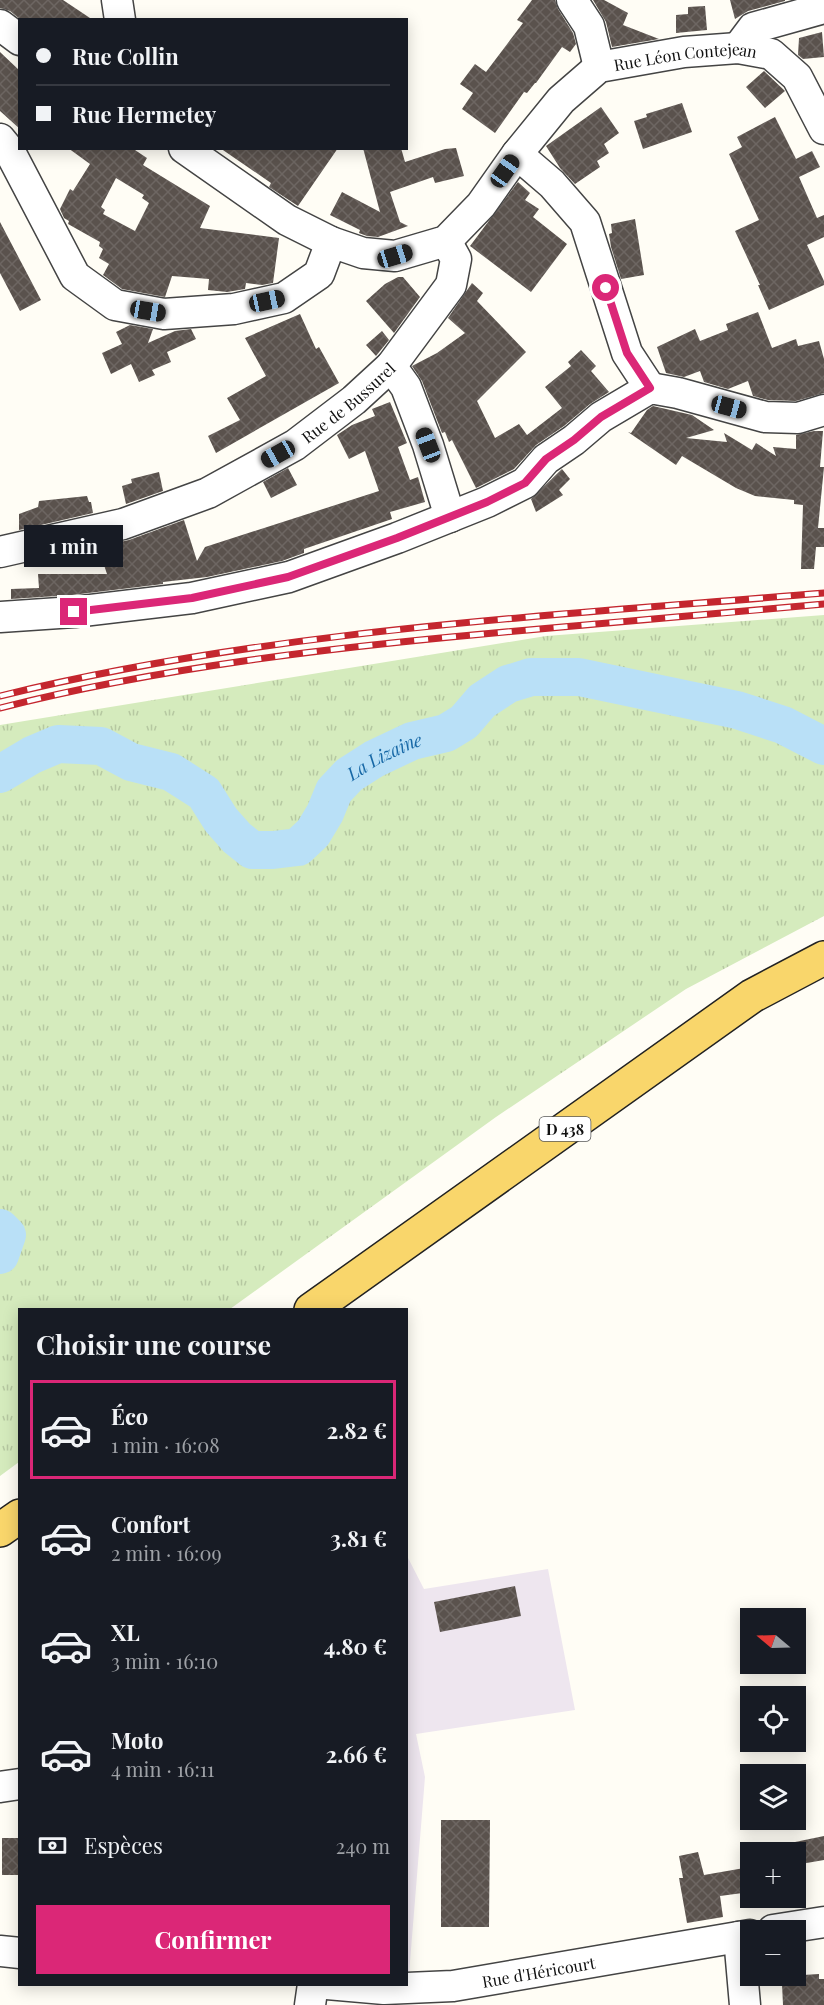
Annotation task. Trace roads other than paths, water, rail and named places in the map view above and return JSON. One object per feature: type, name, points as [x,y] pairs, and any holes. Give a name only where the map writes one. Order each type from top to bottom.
[{"type":"main road","name":"D 438","points":[[314,1308],[752,996],[824,958]]},
{"type":"main road","points":[[0,1530],[18,1517]]},
{"type":"street","points":[[117,0],[120,18]]},
{"type":"street","points":[[572,0],[589,26],[599,67]]},
{"type":"street","points":[[738,48],[753,28],[824,8]]},
{"type":"street","points":[[0,25],[18,38]]},
{"type":"street","name":"Rue Léon Contejean","points":[[187,150],[287,220],[331,242],[363,253],[395,256],[446,241],[481,205],[517,154],[561,100],[599,67],[684,52],[738,48],[771,54],[796,77],[824,129]]},
{"type":"street","points":[[0,139],[9,150],[75,276],[115,305],[164,314],[234,309],[284,298],[320,274],[331,242]]},
{"type":"street","points":[[517,154],[552,184],[585,222],[627,353],[650,388]]},
{"type":"street","name":"Rue de Bussurel","points":[[0,552],[123,524],[208,493],[295,445],[354,400],[391,366],[450,285],[456,259],[446,241]]},
{"type":"street","points":[[391,366],[406,387],[428,445],[450,517]]},
{"type":"street","points":[[0,617],[74,612],[192,598],[288,577],[450,517],[525,483],[546,459],[574,440],[601,417],[650,388],[678,393],[765,417],[798,418],[824,410]]},
{"type":"street","points":[[0,1787],[18,1784]]},
{"type":"street","points":[[806,1925],[824,1922]]},
{"type":"street","name":"Rue d'Héricourt","points":[[350,1986],[384,1989],[453,1986],[740,1937]]},
{"type":"street","points":[[0,1951],[18,1953]]},
{"type":"street","points":[[310,2005],[313,1986]]},
{"type":"street","points":[[745,1986],[745,2005]]},
{"type":"waterway","name":"La Lizaine","points":[[0,774],[32,755],[58,744],[101,746],[131,762],[171,772],[204,793],[221,820],[237,838],[252,850],[273,850],[298,847],[313,833],[334,791],[349,775],[374,759],[412,741],[446,733],[464,722],[482,701],[508,684],[531,677],[579,677],[737,710],[783,725],[824,746]]},
{"type":"waterway","name":"La Lizaine","points":[[0,1228],[7,1235],[0,1255]]},
{"type":"railway","points":[[0,696],[204,655],[306,640],[513,618],[824,593]]},
{"type":"railway","points":[[0,708],[184,670],[370,645],[824,604]]}]
